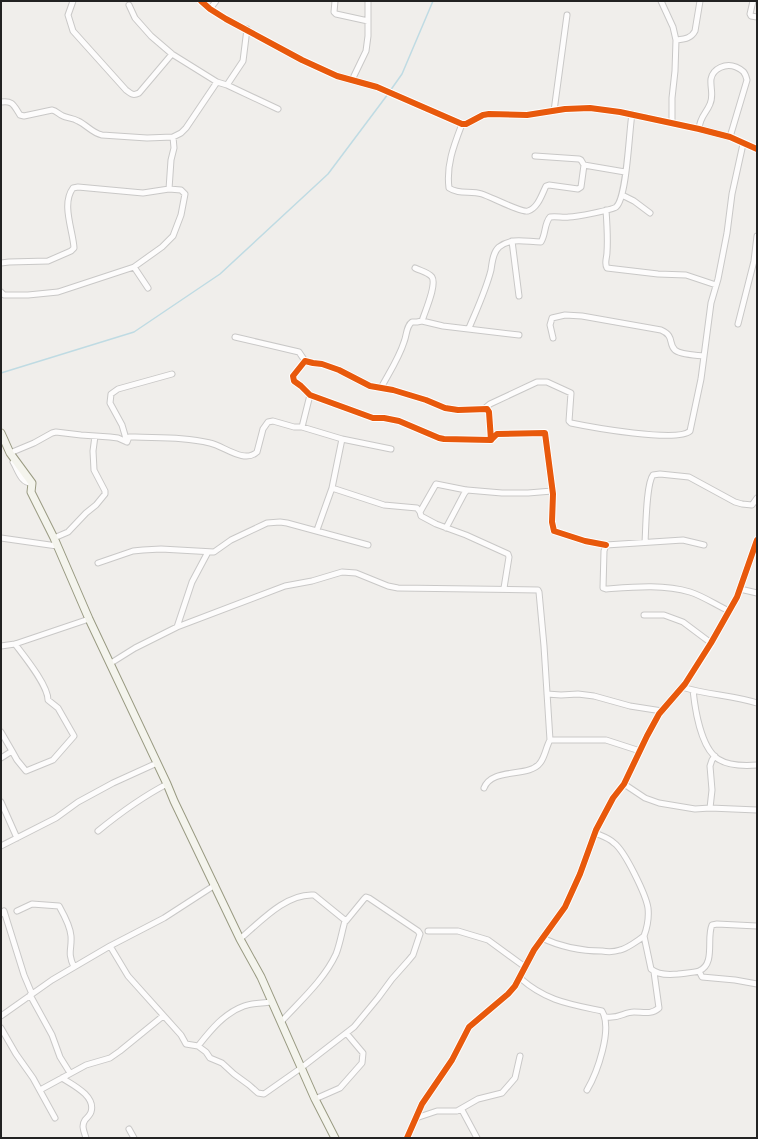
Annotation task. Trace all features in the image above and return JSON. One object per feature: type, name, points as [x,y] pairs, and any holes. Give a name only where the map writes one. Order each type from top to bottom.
[{"type":"main road","points":[[1,433],[10,453],[32,483],[31,492],[54,538],[89,619],[240,939],[261,978],[315,1099],[335,1138]]},
{"type":"street","points":[[73,1],[68,15],[74,31],[132,95],[139,93],[172,54]]},
{"type":"street","points":[[201,1],[210,9],[302,60],[337,76],[377,87],[462,124],[466,124],[483,115],[489,114],[527,115],[565,109],[590,108],[632,114],[699,129],[730,137],[757,149]]},
{"type":"street","points":[[210,9],[216,1]]},
{"type":"street","points":[[335,1],[334,12],[336,14],[368,21]]},
{"type":"street","points":[[352,80],[366,51],[368,1]]},
{"type":"street","points":[[661,1],[676,40],[672,98],[672,123]]},
{"type":"street","points":[[676,40],[693,35],[700,1]]},
{"type":"street","points":[[753,1],[750,14],[751,16],[757,17]]},
{"type":"street","points":[[129,5],[134,18],[151,36],[172,54],[217,82],[227,85],[278,109]]},
{"type":"street","points":[[554,111],[567,16]]},
{"type":"street","points":[[227,85],[243,61],[247,29]]},
{"type":"street","points":[[699,129],[699,120],[711,103],[711,80],[713,74],[722,66],[733,66],[742,69],[747,80],[730,137]]},
{"type":"street","points":[[1,102],[7,101],[13,103],[20,115],[24,116],[52,110],[57,111],[64,117],[77,120],[86,125],[95,133],[102,135],[147,138],[173,137],[181,133],[186,128],[217,82]]},
{"type":"street","points":[[469,328],[489,279],[495,250],[512,241],[521,240],[541,242],[548,219],[550,217],[569,217],[616,207],[622,195],[632,114]]},
{"type":"street","points":[[462,124],[455,141],[448,170],[449,188],[452,191],[480,193],[523,212],[527,212],[536,205],[546,186],[549,184],[578,189],[582,187],[584,165],[582,160],[534,156]]},
{"type":"street","points":[[170,189],[171,160],[174,148],[173,137]]},
{"type":"street","points":[[484,409],[490,404],[527,386],[542,381],[571,393],[568,421],[571,423],[642,434],[688,434],[692,428],[711,303],[727,233],[732,194],[743,144]]},
{"type":"street","points":[[584,165],[625,172]]},
{"type":"street","points":[[1,263],[48,261],[72,251],[74,248],[73,236],[68,211],[70,192],[73,188],[78,187],[144,193],[170,189],[181,190],[185,194],[181,215],[175,232],[170,240],[134,267],[58,292],[28,295],[4,295],[1,292]]},
{"type":"street","points":[[622,195],[634,201],[650,213]]},
{"type":"street","points":[[606,210],[608,234],[607,268],[686,275],[716,285]]},
{"type":"street","points":[[738,324],[754,261],[757,236]]},
{"type":"street","points":[[512,241],[519,296]]},
{"type":"street","points":[[134,267],[148,288]]},
{"type":"street","points":[[415,268],[428,273],[433,279],[433,286],[422,321]]},
{"type":"street","points":[[553,338],[550,325],[552,318],[565,315],[582,316],[662,330],[670,336],[673,347],[679,352],[704,356]]},
{"type":"street","points":[[381,388],[402,348],[409,324],[412,322],[422,321],[443,326],[519,335]]},
{"type":"street","points":[[235,337],[258,343],[270,344],[277,348],[298,352],[305,361],[322,364],[339,370],[364,384],[393,390],[450,409],[484,409],[489,412],[492,440]]},
{"type":"street","points":[[305,361],[292,377],[294,381],[310,394],[373,418],[384,418],[399,421],[438,438],[449,440],[492,440]]},
{"type":"street","points":[[126,442],[122,425],[110,403],[111,394],[118,389],[172,374]]},
{"type":"street","points":[[302,427],[310,394]]},
{"type":"street","points":[[126,442],[129,437],[188,439],[210,443],[230,452],[244,456],[251,456],[257,452],[263,429],[268,422],[273,421],[294,427],[302,427],[342,439],[391,449]]},
{"type":"street","points":[[10,453],[56,432],[118,438],[126,442]]},
{"type":"street","points":[[492,440],[497,434],[545,433],[552,491],[552,522],[555,532],[585,541],[606,545],[684,540],[704,545]]},
{"type":"street","points":[[54,538],[68,532],[96,505],[105,494],[105,491],[94,470],[93,451],[95,436]]},
{"type":"street","points":[[317,530],[332,488],[342,439]]},
{"type":"street","points":[[1,442],[23,481],[32,483]]},
{"type":"street","points":[[646,542],[649,489],[653,475],[660,474],[689,477],[707,488],[742,504],[752,505],[757,498]]},
{"type":"street","points":[[420,512],[437,484],[466,490],[502,493],[552,491]]},
{"type":"street","points":[[332,488],[384,505],[416,508],[422,517],[508,554],[509,557],[504,588]]},
{"type":"street","points":[[446,528],[466,490]]},
{"type":"street","points":[[98,563],[133,551],[143,550],[161,549],[214,552],[231,540],[272,522],[287,523],[317,530],[368,545]]},
{"type":"street","points":[[1,538],[57,546]]},
{"type":"street","points":[[406,1138],[422,1104],[452,1060],[469,1027],[508,994],[520,978],[534,950],[565,907],[580,874],[595,833],[613,798],[624,784],[647,736],[662,711],[682,687],[711,643],[729,611],[740,589],[757,540]]},
{"type":"street","points":[[606,545],[604,551],[602,585],[604,589],[664,588],[682,590],[729,611]]},
{"type":"street","points":[[177,627],[192,582],[208,552]]},
{"type":"street","points":[[111,663],[135,648],[177,627],[285,586],[312,581],[345,571],[356,573],[392,588],[536,589],[539,592],[550,740],[540,764],[529,770],[502,775],[488,781],[484,788]]},
{"type":"street","points":[[740,589],[757,593]]},
{"type":"street","points":[[644,615],[664,615],[683,622],[711,643]]},
{"type":"street","points":[[1,646],[15,644],[89,619]]},
{"type":"street","points":[[1,732],[17,760],[26,771],[53,760],[74,736],[58,708],[48,700],[45,687],[15,644]]},
{"type":"street","points":[[682,687],[757,703]]},
{"type":"street","points":[[693,690],[698,724],[706,743],[715,756],[725,762],[743,766],[757,765]]},
{"type":"street","points":[[547,694],[578,694],[594,696],[630,706],[662,711]]},
{"type":"street","points":[[550,740],[606,740],[640,751]]},
{"type":"street","points":[[1,758],[12,751]]},
{"type":"street","points":[[710,808],[712,790],[710,766],[715,756]]},
{"type":"street","points":[[1,846],[56,818],[78,802],[113,783],[157,762]]},
{"type":"street","points":[[98,831],[136,802],[167,784]]},
{"type":"street","points":[[624,784],[639,795],[651,801],[685,808],[757,810]]},
{"type":"street","points":[[1,802],[17,838]]},
{"type":"street","points":[[595,833],[609,839],[618,846],[634,874],[645,899],[648,908],[647,925],[644,936],[651,968],[654,972],[658,1008],[655,1011],[633,1012],[621,1017],[606,1017]]},
{"type":"street","points":[[2,1014],[74,967],[110,946],[164,918],[215,885]]},
{"type":"street","points":[[240,939],[280,906],[308,895],[314,896],[346,921]]},
{"type":"street","points":[[110,946],[128,976],[181,1035],[186,1044],[198,1046],[206,1052],[210,1058],[222,1063],[260,1094],[264,1094],[347,1034],[413,955],[420,934],[418,931],[366,897],[345,921],[336,953],[332,961],[315,986],[281,1022]]},
{"type":"street","points":[[17,910],[32,904],[59,906],[67,920],[71,935],[70,955],[74,967]]},
{"type":"street","points":[[1,914],[4,911],[31,994],[52,1035],[60,1057],[70,1073]]},
{"type":"street","points":[[654,972],[660,974],[674,974],[699,971],[704,968],[708,963],[710,954],[709,930],[712,925],[757,926]]},
{"type":"street","points":[[428,931],[458,931],[488,940],[525,967]]},
{"type":"street","points":[[542,938],[552,943],[586,951],[614,952],[624,949],[644,936]]},
{"type":"street","points":[[699,971],[702,977],[757,984]]},
{"type":"street","points":[[520,978],[542,995],[576,1006],[602,1011],[606,1017],[601,1057],[594,1078],[586,1090]]},
{"type":"street","points":[[198,1046],[213,1028],[232,1011],[245,1005],[272,1002]]},
{"type":"street","points":[[40,1090],[86,1065],[110,1058],[163,1016]]},
{"type":"street","points":[[1,1028],[40,1090],[55,1118]]},
{"type":"street","points":[[315,1099],[340,1088],[362,1063],[363,1053],[347,1034]]},
{"type":"street","points":[[416,1118],[437,1111],[462,1110],[478,1099],[499,1095],[508,1088],[515,1078],[520,1056]]},
{"type":"street","points":[[62,1078],[88,1096],[91,1108],[90,1115],[83,1124],[82,1128],[85,1138]]},
{"type":"street","points":[[462,1110],[477,1138]]},
{"type":"street","points":[[128,1129],[134,1138]]},
{"type":"waterway","points":[[390,91],[402,74],[433,1]]},
{"type":"waterway","points":[[1,373],[134,332],[220,274],[328,174],[388,94]]},
{"type":"cycle path","points":[[201,1],[210,9],[226,19],[302,60],[337,76],[377,87],[462,124],[466,124],[483,115],[489,114],[527,115],[565,109],[590,108],[620,112],[699,129],[730,137],[757,149]]},
{"type":"cycle path","points":[[491,440],[489,412],[487,409],[458,410],[445,408],[426,400],[393,390],[370,386],[339,370],[322,364],[305,361],[293,376],[294,381],[310,395],[373,418],[384,418],[399,421],[439,438],[491,440],[497,434],[545,433],[553,494],[552,522],[554,531],[585,541],[606,545]]},
{"type":"cycle path","points":[[407,1138],[422,1104],[452,1060],[469,1027],[508,994],[515,986],[534,950],[565,907],[580,874],[596,830],[613,798],[624,784],[659,714],[685,684],[711,643],[737,597],[757,540]]}]
